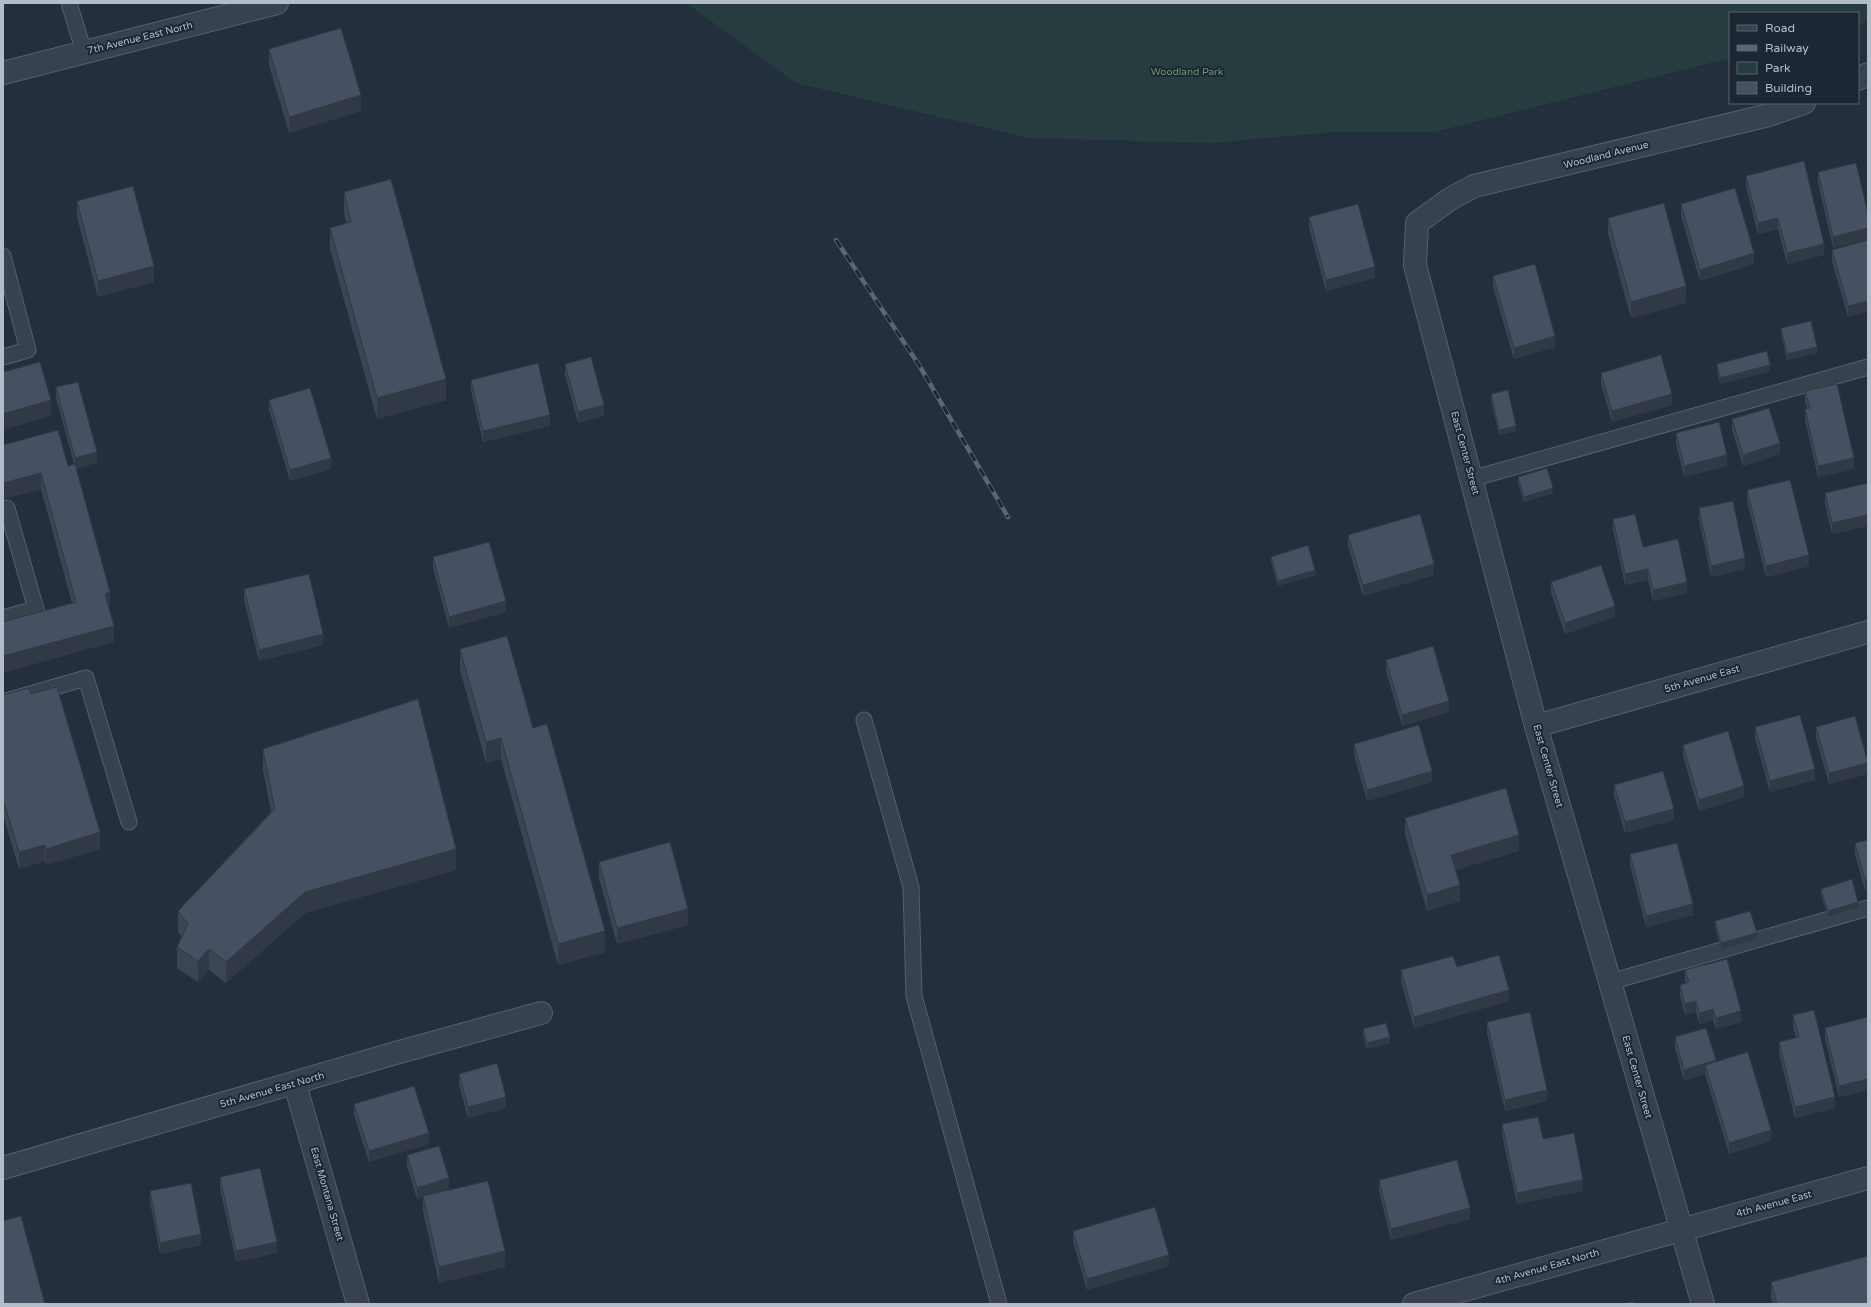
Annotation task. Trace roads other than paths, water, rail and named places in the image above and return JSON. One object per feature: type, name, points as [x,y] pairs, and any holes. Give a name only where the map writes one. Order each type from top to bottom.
[{"type":"street","name":"7th Avenue East North","points":[[3,73],[277,3]]},
{"type":"street","points":[[1859,78],[1868,74]]},
{"type":"street","name":"Woodland Avenue","points":[[1418,223],[1450,199],[1474,186],[1762,117],[1801,104]]},
{"type":"street","name":"East Center Street","points":[[1418,223],[1415,265],[1536,726],[1680,1230],[1703,1304]]},
{"type":"street","name":"5th Avenue East","points":[[1536,726],[1868,632]]},
{"type":"street","name":"5th Avenue East North","points":[[3,1168],[295,1084],[392,1054],[541,1013]]},
{"type":"street","name":"East Montana Street","points":[[295,1084],[358,1304]]},
{"type":"street","name":"4th Avenue East","points":[[1680,1230],[1868,1178]]},
{"type":"street","name":"4th Avenue East North","points":[[1414,1304],[1680,1230]]},
{"type":"lane","points":[[69,3],[84,52]]},
{"type":"lane","points":[[3,256],[28,350],[3,357]]},
{"type":"lane","points":[[1471,479],[1868,367]]},
{"type":"lane","points":[[3,509],[7,508],[36,609],[3,618]]},
{"type":"lane","points":[[3,702],[86,678],[129,822]]},
{"type":"lane","points":[[864,720],[911,887],[914,996],[999,1304]]},
{"type":"lane","points":[[1610,982],[1868,908]]},
{"type":"railway","points":[[836,240],[919,365],[1008,517]]},
{"type":"park label","name":"Woodland Park","points":[[1187,72]]}]
